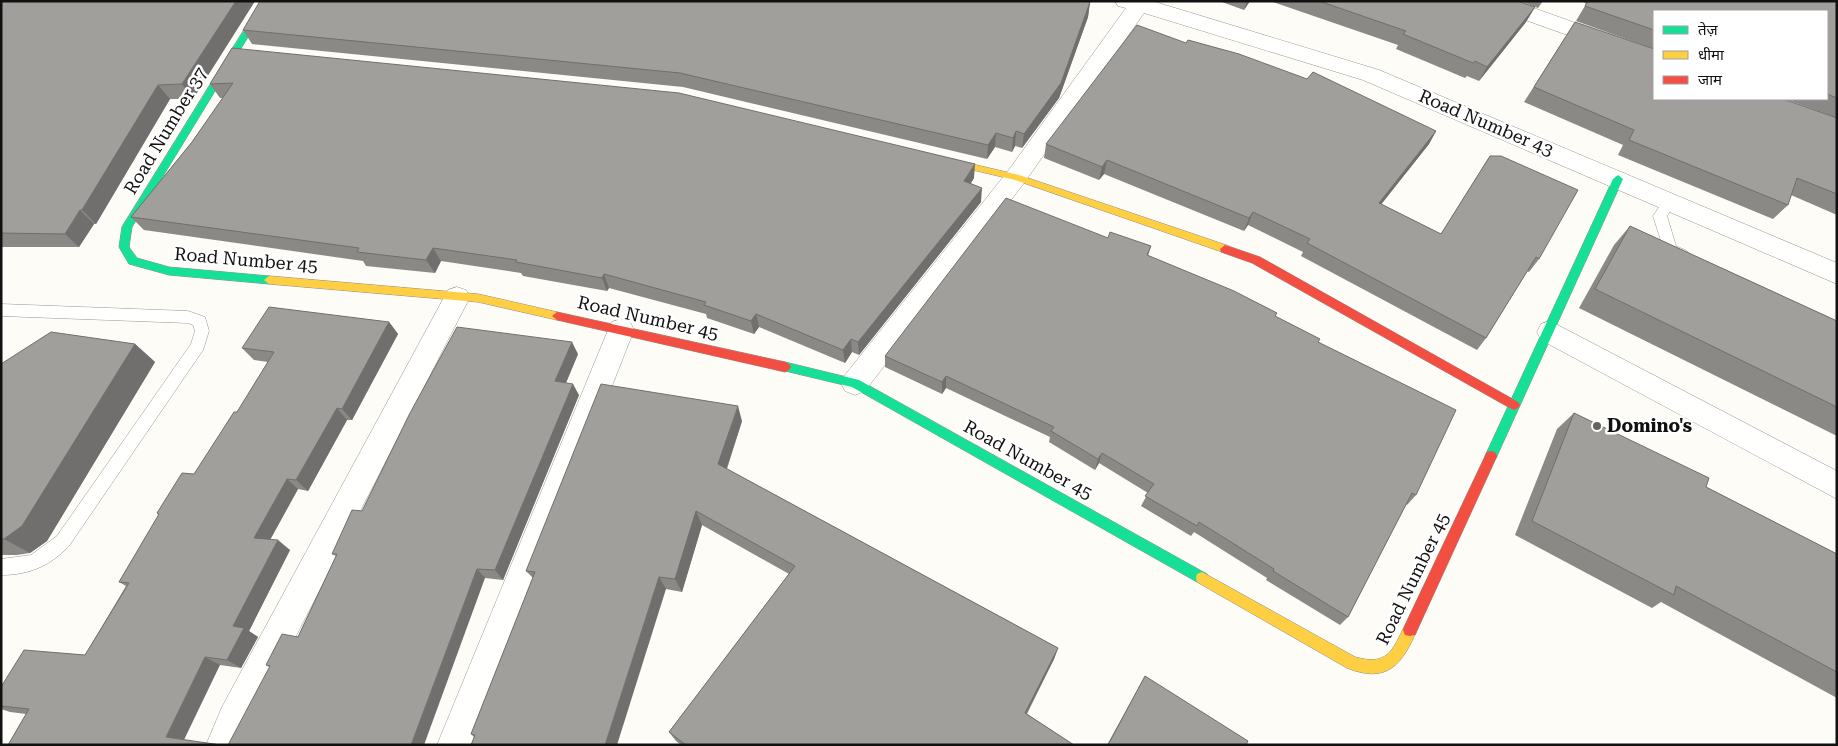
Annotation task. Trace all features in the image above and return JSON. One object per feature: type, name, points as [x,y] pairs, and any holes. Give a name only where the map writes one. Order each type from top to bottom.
[{"type":"street","name":"Road Number 37","points":[[127,227],[239,53],[266,1]]},
{"type":"street","points":[[1493,1],[1653,58]]},
{"type":"street","points":[[856,383],[1016,178],[1136,2]]},
{"type":"street","name":"Road Number 43","points":[[1136,2],[1371,75],[1670,201],[1837,274]]},
{"type":"street","points":[[930,157],[1016,178],[1256,260],[1514,405]]},
{"type":"street","name":"Road Number 45","points":[[127,227],[124,247],[133,261],[169,271],[478,298],[856,383],[1352,663],[1372,671],[1385,668],[1398,654],[1550,332],[1618,179]]},
{"type":"street","points":[[223,745],[239,711],[457,297]]},
{"type":"street","points":[[454,745],[621,330]]},
{"type":"street","points":[[1550,332],[1837,486]]},
{"type":"lane","points":[[1670,201],[1660,216],[1670,249],[1696,262]]},
{"type":"lane","points":[[1,310],[188,317],[200,321],[202,330],[198,346],[63,541],[39,562],[26,566],[1,568]]},
{"type":"building","points":[[1,1],[236,1],[182,84],[158,85],[82,210],[80,210],[65,234],[1,233]]},
{"type":"building","points":[[260,1],[1090,2],[1061,83],[1024,134],[1016,131],[1013,138],[996,133],[988,145],[680,73],[243,30]]},
{"type":"building","points":[[1319,1],[1517,1],[1535,7],[1487,67],[1403,34],[1406,31]]},
{"type":"building","points":[[1588,1],[1837,1],[1837,98],[1828,94],[1828,10],[1653,10],[1653,30],[1585,6]]},
{"type":"building","points":[[1575,22],[1653,49],[1653,100],[1786,100],[1837,118],[1837,194],[1797,178],[1788,205],[1629,140],[1634,130],[1534,87]]},
{"type":"building","points":[[1137,25],[1186,43],[1188,40],[1239,54],[1307,79],[1313,72],[1436,131],[1379,203],[1441,234],[1490,156],[1501,156],[1578,190],[1539,259],[1536,257],[1486,338],[1307,243],[1310,239],[1253,212],[1249,218],[1107,160],[1102,167],[1046,144]]},
{"type":"building","points":[[232,48],[679,93],[975,164],[964,181],[982,188],[858,342],[851,339],[843,350],[756,314],[751,321],[704,305],[706,302],[604,274],[602,278],[516,262],[517,260],[433,248],[426,260],[357,252],[359,248],[131,217],[192,142],[233,83],[210,84]]},
{"type":"building","points":[[1006,198],[1108,238],[1110,232],[1151,246],[1147,255],[1234,291],[1277,313],[1275,316],[1320,339],[1318,342],[1456,410],[1416,495],[1412,493],[1348,617],[1273,571],[1274,569],[1199,522],[1197,526],[1145,496],[1154,484],[1102,453],[1098,459],[1051,431],[1054,427],[946,376],[942,382],[885,356]]},
{"type":"building","points":[[1630,226],[1837,321],[1837,407],[1595,289]]},
{"type":"building","points":[[269,307],[389,322],[342,409],[337,408],[296,480],[287,479],[254,538],[278,540],[233,626],[244,628],[227,660],[205,657],[166,737],[221,745],[8,745],[29,709],[1,706],[1,687],[24,650],[85,655],[129,583],[119,582],[159,514],[157,513],[182,473],[194,474],[234,412],[237,412],[274,352],[242,348]]},
{"type":"building","points":[[457,327],[572,342],[555,381],[573,384],[495,570],[477,569],[411,745],[228,745],[270,666],[266,665],[282,634],[298,637],[337,554],[332,554],[352,510],[362,511],[410,413]]},
{"type":"building","points":[[51,332],[135,344],[22,526],[4,539],[1,539],[1,364]]},
{"type":"building","points":[[601,384],[738,406],[718,464],[1058,648],[1025,713],[1074,745],[686,745],[669,732],[795,566],[696,511],[675,579],[659,577],[605,745],[471,745],[475,735],[471,734],[535,572],[526,571]]},
{"type":"building","points":[[1574,413],[1709,478],[1706,487],[1837,554],[1837,672],[1676,586],[1674,595],[1532,521]]},
{"type":"building","points":[[1145,676],[1248,741],[1246,745],[1108,745]]},
{"type":"traffic: fast","points":[[266,1],[127,227],[124,247],[133,261],[169,271],[269,280]]},
{"type":"traffic: fast","points":[[1491,456],[1618,179]]},
{"type":"traffic: fast","points":[[785,367],[855,383],[1202,578]]},
{"type":"traffic: slow","points":[[938,159],[1016,177],[1225,249]]},
{"type":"traffic: slow","points":[[269,280],[478,298],[557,316]]},
{"type":"traffic: slow","points":[[1202,578],[1352,663],[1365,667],[1375,668],[1390,663],[1400,650],[1410,630]]},
{"type":"traffic: jam","points":[[1225,249],[1256,260],[1514,405]]},
{"type":"traffic: jam","points":[[557,316],[785,367]]},
{"type":"traffic: jam","points":[[1410,630],[1491,456]]},
{"type":"place","name":"Domino's","points":[[1597,426]]}]
